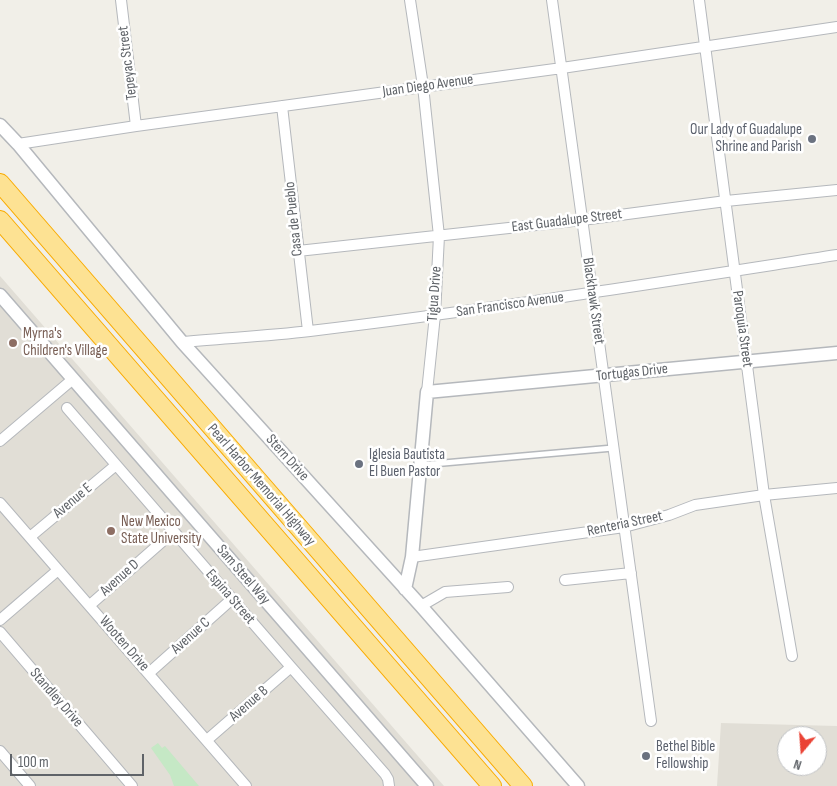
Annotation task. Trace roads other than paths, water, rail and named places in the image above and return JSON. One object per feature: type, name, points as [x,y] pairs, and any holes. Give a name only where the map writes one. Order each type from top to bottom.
[{"type":"highway","name":"Pearl Harbor Memorial Highway","points":[[0,183],[523,786]]},
{"type":"highway","name":"Pearl Harbor Memorial Highway","points":[[0,220],[492,786]]},
{"type":"street","name":"Tepeyac Street","points":[[121,0],[136,126]]},
{"type":"street","name":"Tigua Drive","points":[[405,589],[412,557],[421,466],[439,236],[410,0]]},
{"type":"street","name":"Blackhawk Street","points":[[552,0],[651,721]]},
{"type":"street","name":"Paroquia Street","points":[[699,0],[764,495],[792,656]]},
{"type":"street","name":"Juan Diego Avenue","points":[[18,144],[422,86],[562,68],[837,27]]},
{"type":"street","name":"Casa de Pueblo","points":[[282,106],[308,331]]},
{"type":"street","name":"Stern Drive","points":[[0,125],[18,144],[182,342],[421,606],[578,786]]},
{"type":"street","name":"East Guadalupe Street","points":[[298,251],[582,220],[726,201],[837,190]]},
{"type":"street","name":"San Francisco Avenue","points":[[182,342],[308,331],[434,315],[592,294],[837,255]]},
{"type":"street","name":"Sam Steel Way","points":[[0,295],[427,786]]},
{"type":"street","name":"Tortugas Drive","points":[[427,392],[837,353]]},
{"type":"street","points":[[0,441],[73,379]]},
{"type":"street","name":"Espina Street","points":[[67,408],[291,668],[386,774],[389,786]]},
{"type":"street","name":"Avenue E","points":[[30,537],[116,465]]},
{"type":"street","name":"Renteria Street","points":[[412,557],[624,527],[669,515],[695,505],[764,495],[837,488]]},
{"type":"street","name":"Wooten Drive","points":[[0,503],[246,786]]},
{"type":"street","name":"Avenue D","points":[[90,605],[173,532]]},
{"type":"street","points":[[0,620],[58,570]]},
{"type":"street","points":[[565,580],[631,573]]},
{"type":"street","points":[[421,606],[445,592],[508,588]]},
{"type":"street","name":"Avenue C","points":[[149,673],[232,600]]},
{"type":"street","name":"Standley Drive","points":[[0,632],[132,786]]},
{"type":"street","name":"Avenue B","points":[[207,740],[291,668]]},
{"type":"street","points":[[0,751],[30,786]]},
{"type":"lane","points":[[421,466],[613,448]]},
{"type":"place","name":"Our Lady of Guadalupe Shrine and Parish","points":[[812,139]]},
{"type":"place","name":"Myrna's Children's Village","points":[[13,343]]},
{"type":"place","name":"Iglesia Bautista El Buen Pastor","points":[[359,464]]},
{"type":"place","name":"New Mexico State University","points":[[111,531]]},
{"type":"place","name":"Bethel Bible Fellowship","points":[[646,756]]}]
